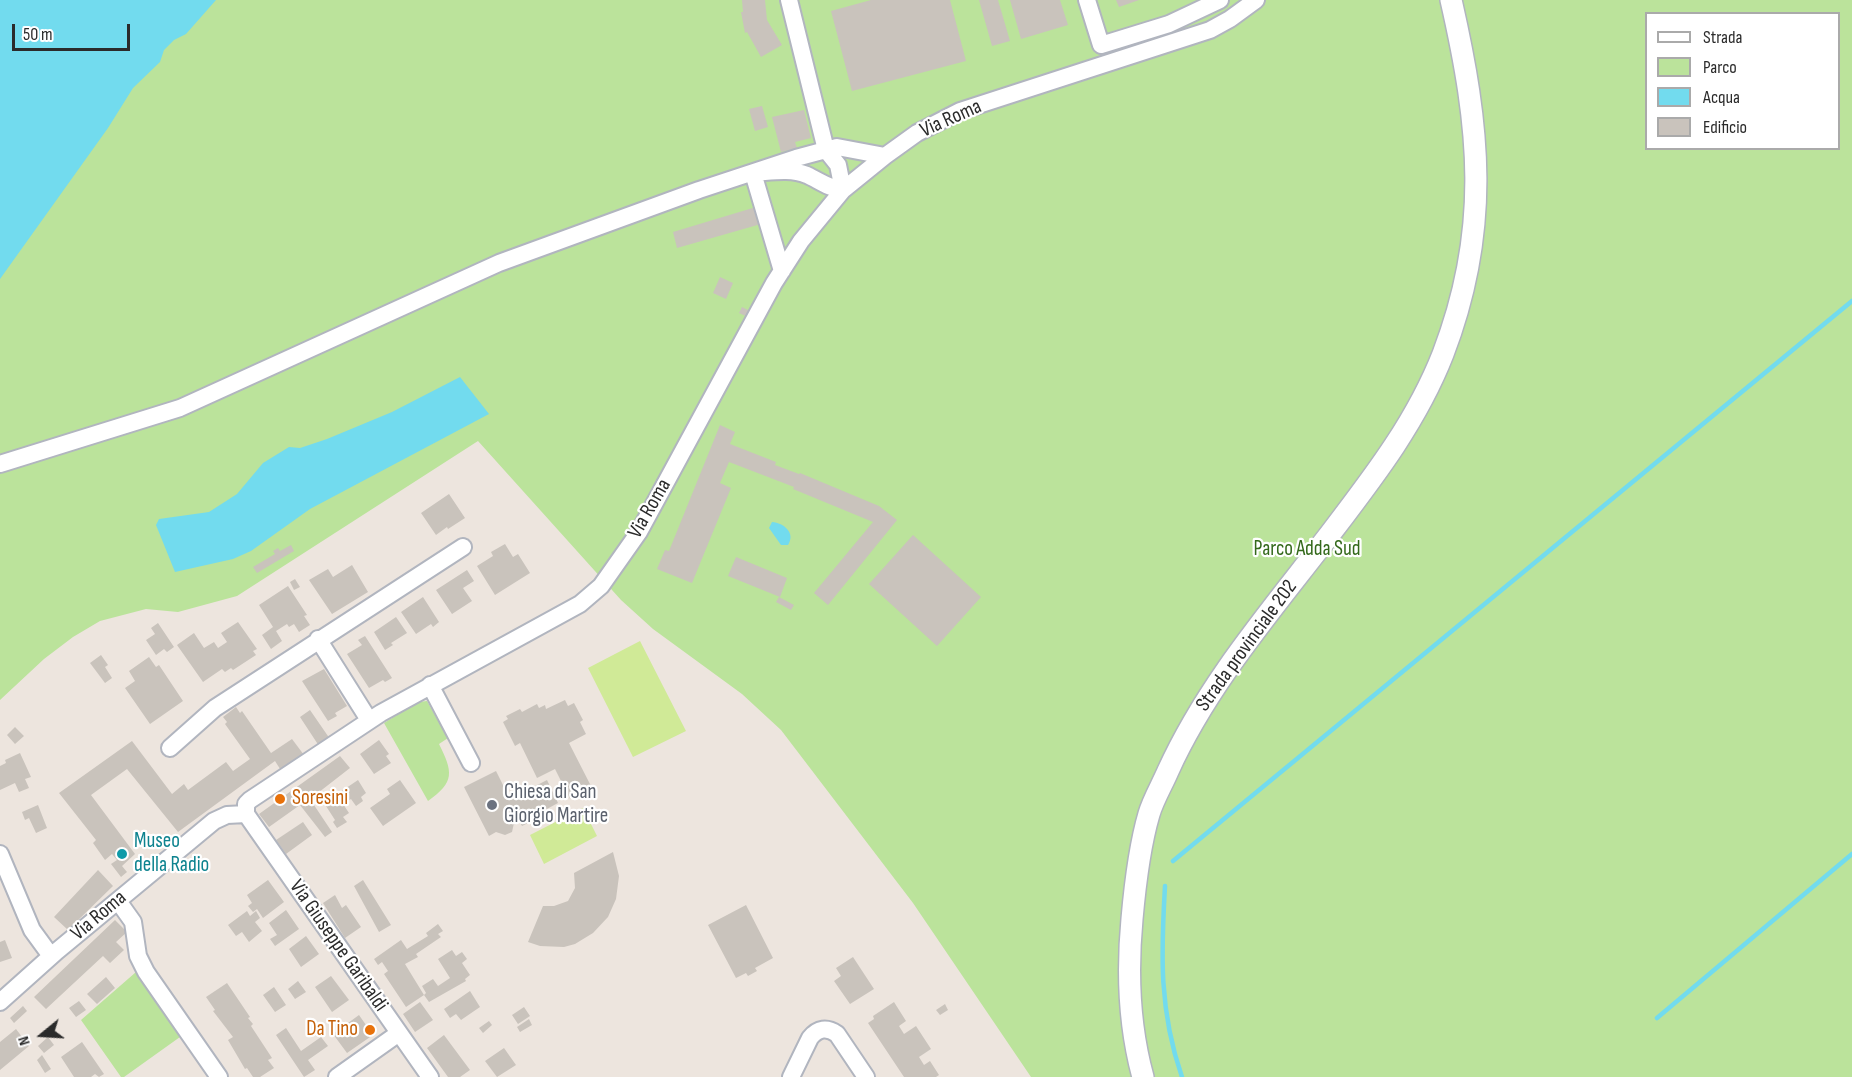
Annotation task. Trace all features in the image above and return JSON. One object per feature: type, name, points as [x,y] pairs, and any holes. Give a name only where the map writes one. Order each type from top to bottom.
[{"type":"street","points":[[753,172],[795,172],[808,176],[830,189],[843,190],[838,165],[826,150],[789,0]]},
{"type":"street","points":[[1087,0],[1101,45],[1169,24],[1220,0]]},
{"type":"street","name":"Via Roma","points":[[0,1002],[51,956],[214,821],[227,815],[246,814],[246,804],[250,800],[369,720],[580,604],[602,586],[639,532],[782,271],[801,241],[843,190],[885,156],[917,133],[960,111],[1210,30],[1256,0]]},
{"type":"street","name":"Strada provinciale 202","points":[[1143,1077],[1137,1052],[1128,963],[1134,889],[1149,813],[1179,746],[1222,675],[1385,462],[1410,423],[1439,363],[1458,307],[1473,236],[1477,162],[1469,88],[1451,0]]},
{"type":"street","points":[[0,464],[180,408],[500,263],[699,190],[837,147],[885,156]]},
{"type":"street","points":[[826,150],[820,166],[826,209]]},
{"type":"street","points":[[753,172],[782,271]]},
{"type":"street","points":[[170,748],[214,708],[463,547]]},
{"type":"street","points":[[318,639],[369,720]]},
{"type":"street","points":[[430,685],[471,763]]},
{"type":"street","name":"Via Giuseppe Garibaldi","points":[[246,814],[430,1077]]},
{"type":"street","points":[[0,854],[32,930],[51,956]]},
{"type":"street","points":[[118,901],[134,922],[141,964],[219,1077]]},
{"type":"street","points":[[791,1077],[814,1032],[820,1030],[831,1030],[843,1041],[866,1077]]},
{"type":"street","points":[[337,1077],[399,1033]]},
{"type":"green space","name":"Parco Adda Sud","points":[[0,0],[1852,0],[1852,1077],[1031,1077],[913,903],[781,730],[742,694],[653,629],[621,600],[478,441],[237,596],[178,612],[146,609],[100,621],[73,637],[44,659],[0,700]]},
{"type":"green space","points":[[640,641],[686,731],[633,757],[588,668]]},
{"type":"green space","points":[[427,701],[448,738],[439,744],[449,769],[447,782],[428,801],[384,723],[418,702]]},
{"type":"green space","points":[[583,808],[597,836],[544,864],[530,835]]},
{"type":"green space","points":[[136,972],[180,1037],[121,1077],[81,1020]]},
{"type":"water","points":[[0,0],[216,0],[186,34],[174,40],[164,50],[160,62],[133,88],[108,128],[0,279]]},
{"type":"water","points":[[460,377],[489,414],[310,509],[251,551],[233,559],[175,572],[156,525],[159,519],[209,512],[237,494],[263,463],[289,447],[300,448],[327,439],[392,412]]},
{"type":"water","points":[[772,522],[788,529],[791,536],[788,545],[781,545],[769,528]]},
{"type":"building","points":[[742,0],[765,0],[767,20],[782,45],[761,57],[747,32],[745,33],[741,12],[743,12]]},
{"type":"building","points":[[871,0],[950,0],[966,61],[852,91],[831,11]]},
{"type":"building","points":[[979,0],[998,0],[1010,41],[992,46]]},
{"type":"building","points":[[1010,0],[1060,0],[1068,25],[1021,39]]},
{"type":"building","points":[[1116,0],[1139,0],[1119,7]]},
{"type":"building","points":[[762,106],[768,127],[755,131],[749,109]]},
{"type":"building","points":[[804,110],[811,138],[795,142],[797,148],[781,152],[772,117]]},
{"type":"building","points":[[756,207],[761,224],[677,248],[673,232]]},
{"type":"building","points":[[720,277],[733,283],[726,299],[713,293]]},
{"type":"building","points":[[742,307],[752,312],[750,318],[739,313]]},
{"type":"building","points":[[720,425],[735,432],[730,444],[776,462],[775,465],[879,506],[897,520],[828,605],[814,593],[873,522],[793,489],[794,487],[729,462],[720,483],[731,488],[692,583],[657,569],[665,550],[669,551]]},
{"type":"building","points":[[449,494],[465,518],[436,535],[421,513]]},
{"type":"building","points":[[913,535],[981,597],[937,646],[869,584]]},
{"type":"building","points":[[505,544],[513,557],[518,554],[530,573],[495,595],[477,566],[493,556],[491,552]]},
{"type":"building","points":[[291,545],[294,551],[257,573],[253,567],[275,554],[273,551],[278,548],[280,551]]},
{"type":"building","points":[[736,557],[787,578],[780,597],[728,576]]},
{"type":"building","points":[[352,565],[368,592],[332,614],[309,580],[328,569],[333,577]]},
{"type":"building","points":[[467,570],[474,581],[463,588],[472,601],[452,614],[436,590]]},
{"type":"building","points":[[295,579],[300,587],[294,590],[290,582]]},
{"type":"building","points":[[288,586],[307,615],[304,616],[310,625],[299,632],[294,624],[289,627],[287,624],[276,631],[282,641],[271,649],[262,635],[273,627],[259,605]]},
{"type":"building","points":[[423,597],[439,622],[433,627],[431,624],[416,634],[401,612]]},
{"type":"building","points":[[779,597],[794,605],[791,610],[776,602]]},
{"type":"building","points":[[396,617],[407,633],[391,643],[393,645],[385,650],[374,632]]},
{"type":"building","points":[[238,622],[257,649],[253,651],[256,655],[233,670],[231,668],[225,672],[222,669],[203,682],[177,645],[194,633],[204,648],[214,642],[218,648],[227,642],[221,633]]},
{"type":"building","points":[[158,623],[174,647],[167,652],[164,649],[156,655],[146,640],[155,634],[151,628]]},
{"type":"building","points":[[365,636],[392,678],[369,688],[347,654],[362,645],[358,640]]},
{"type":"building","points":[[101,655],[108,665],[105,667],[112,678],[105,683],[90,663]]},
{"type":"building","points":[[149,657],[156,667],[159,665],[183,701],[150,724],[125,688],[135,681],[129,671]]},
{"type":"building","points":[[324,669],[347,706],[335,713],[337,716],[328,721],[302,681]]},
{"type":"building","points":[[565,700],[568,706],[574,703],[583,720],[580,722],[586,734],[569,743],[592,788],[570,799],[555,769],[537,778],[520,743],[515,746],[503,722],[508,719],[506,716],[520,709],[522,712],[537,704],[539,708],[545,705],[546,709]]},
{"type":"building","points":[[236,707],[240,713],[242,711],[271,753],[292,739],[304,755],[282,772],[275,761],[178,832],[127,769],[91,795],[135,854],[122,866],[127,872],[121,877],[111,864],[117,860],[112,854],[105,860],[93,843],[96,840],[59,793],[132,741],[172,794],[184,784],[188,790],[226,762],[233,771],[250,759],[225,724],[227,722],[223,717]]},
{"type":"building","points":[[310,710],[330,739],[319,746],[300,717]]},
{"type":"building","points":[[15,727],[24,736],[15,744],[7,735]]},
{"type":"building","points":[[379,740],[389,754],[386,756],[391,763],[374,774],[360,754]]},
{"type":"building","points":[[20,753],[31,777],[25,779],[29,788],[19,792],[15,783],[0,790],[0,766],[6,763],[5,760]]},
{"type":"building","points":[[340,756],[350,768],[314,796],[316,799],[312,802],[332,832],[325,837],[300,805],[269,827],[259,814]]},
{"type":"building","name":"Chiesa di San Giorgio Martire","points":[[496,771],[510,799],[547,780],[558,803],[530,818],[532,821],[522,826],[519,820],[514,823],[512,832],[505,835],[496,832],[489,836],[464,787]]},
{"type":"building","points":[[358,780],[366,793],[361,797],[363,801],[356,806],[351,799],[343,804],[349,813],[343,817],[347,822],[337,828],[333,822],[335,820],[324,803]]},
{"type":"building","points":[[400,780],[416,803],[383,826],[370,808],[390,794],[387,789]]},
{"type":"building","points":[[38,805],[47,828],[36,833],[29,818],[25,820],[22,812]]},
{"type":"building","points":[[303,822],[312,835],[286,854],[276,840]]},
{"type":"building","points":[[613,852],[619,876],[616,899],[608,917],[593,933],[575,944],[564,947],[540,946],[528,942],[543,906],[554,906],[568,901],[575,888],[574,873]]},
{"type":"building","points":[[98,870],[113,886],[68,930],[54,917]]},
{"type":"building","points":[[268,880],[284,902],[263,918],[257,909],[253,912],[248,906],[252,903],[247,895]]},
{"type":"building","points":[[363,880],[391,925],[379,932],[354,886]]},
{"type":"building","points":[[335,895],[342,908],[346,905],[361,927],[345,938],[323,903]]},
{"type":"building","points":[[746,905],[773,958],[755,968],[757,971],[748,976],[746,973],[736,978],[708,925]]},
{"type":"building","points":[[286,910],[299,929],[275,946],[270,939],[277,935],[269,923]]},
{"type":"building","points":[[247,911],[250,916],[256,911],[260,918],[255,922],[262,931],[249,942],[242,932],[236,936],[228,925]]},
{"type":"building","points":[[115,920],[127,932],[116,942],[124,950],[110,963],[103,956],[46,1009],[34,997]]},
{"type":"building","points":[[438,924],[443,931],[438,934],[441,937],[416,954],[418,957],[405,964],[424,995],[406,1007],[384,974],[388,971],[382,962],[378,965],[374,959],[401,940],[407,949],[428,936],[426,933]]},
{"type":"building","points":[[306,936],[319,954],[301,967],[289,949]]},
{"type":"building","points":[[5,940],[12,958],[0,962],[0,942]]},
{"type":"building","points":[[452,950],[456,956],[462,952],[467,959],[462,963],[470,975],[465,979],[466,981],[429,1002],[422,986],[433,979],[438,986],[450,978],[438,959]]},
{"type":"building","points":[[853,957],[874,989],[850,1004],[834,981],[841,976],[836,968]]},
{"type":"building","points":[[331,976],[349,1000],[332,1012],[315,987]]},
{"type":"building","points":[[106,977],[115,988],[97,1004],[87,994]]},
{"type":"building","points":[[298,981],[306,992],[295,999],[288,989]]},
{"type":"building","points":[[227,983],[250,1017],[248,1018],[253,1024],[251,1026],[272,1058],[268,1060],[274,1068],[260,1077],[253,1077],[247,1068],[245,1069],[228,1040],[233,1037],[213,1011],[215,1010],[206,997]]},
{"type":"building","points":[[274,987],[286,1005],[275,1012],[263,995]]},
{"type":"building","points":[[470,991],[480,1007],[461,1020],[456,1014],[450,1018],[444,1009]]},
{"type":"building","points":[[79,1001],[86,1010],[76,1017],[69,1008]]},
{"type":"building","points":[[420,1002],[433,1020],[415,1032],[403,1014]]},
{"type":"building","points":[[894,1002],[906,1021],[899,1026],[904,1034],[916,1026],[931,1049],[919,1057],[924,1065],[930,1061],[939,1075],[936,1077],[904,1077],[868,1023],[874,1019],[873,1016]]},
{"type":"building","points":[[945,1004],[948,1010],[940,1015],[936,1010]]},
{"type":"building","points":[[23,1006],[27,1011],[14,1023],[10,1018]]},
{"type":"building","points":[[524,1007],[530,1016],[518,1024],[512,1015]]},
{"type":"building","points":[[359,1015],[373,1035],[347,1053],[333,1034]]},
{"type":"building","points":[[529,1019],[532,1025],[520,1032],[517,1027]]},
{"type":"building","points":[[489,1021],[492,1025],[483,1033],[479,1028]]},
{"type":"building","points":[[286,1028],[301,1051],[321,1037],[328,1046],[308,1060],[315,1070],[304,1077],[276,1035]]},
{"type":"building","points":[[16,1029],[29,1046],[0,1070],[0,1042]]},
{"type":"building","points":[[444,1035],[470,1070],[460,1077],[448,1077],[427,1048]]},
{"type":"building","points":[[48,1037],[54,1045],[44,1053],[38,1046]]},
{"type":"building","points":[[82,1042],[104,1074],[99,1077],[95,1074],[91,1077],[74,1077],[61,1057]]},
{"type":"building","points":[[504,1048],[516,1065],[497,1077],[485,1061]]},
{"type":"building","points":[[42,1055],[51,1069],[45,1073],[37,1060]]},
{"type":"waterway","points":[[1173,861],[1852,301]]},
{"type":"waterway","points":[[1657,1018],[1852,854]]},
{"type":"waterway","points":[[1165,886],[1163,935],[1165,1005],[1182,1077]]},
{"type":"place","name":"Soresini","points":[[280,799]]},
{"type":"place","name":"Chiesa di San Giorgio Martire","points":[[492,805]]},
{"type":"place","name":"Museo della Radio","points":[[122,854]]},
{"type":"place","name":"Da Tino","points":[[370,1030]]}]
